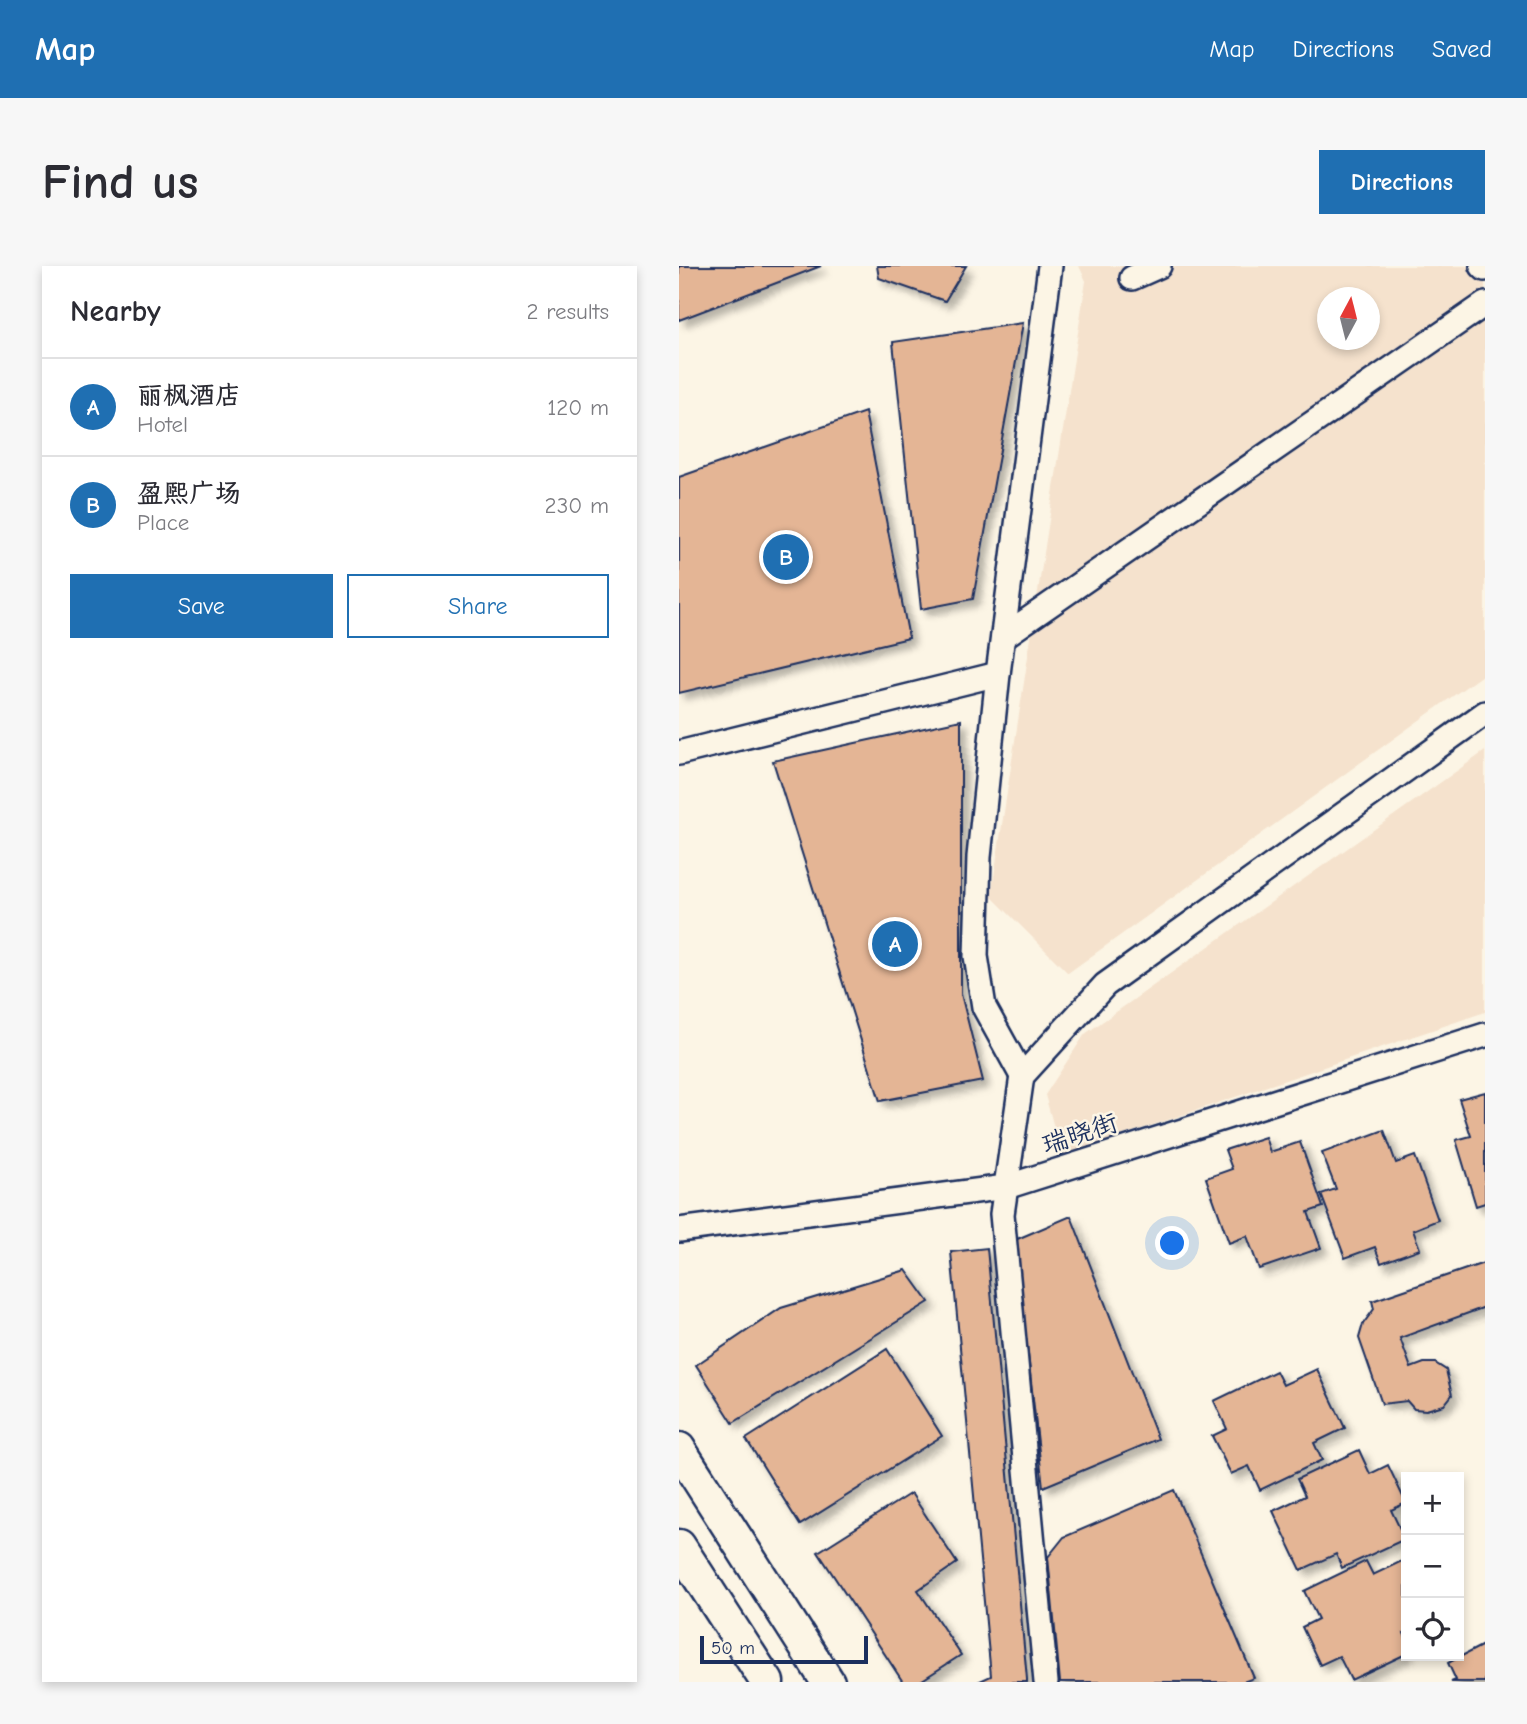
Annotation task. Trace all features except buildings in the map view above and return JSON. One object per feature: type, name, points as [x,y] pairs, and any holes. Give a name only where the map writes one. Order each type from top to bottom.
[{"type":"main road","points":[[679,1449],[828,1682]]},
{"type":"main road","points":[[679,1546],[767,1682]]},
{"type":"street","points":[[1022,1076],[984,1007],[976,956],[979,857],[1003,637],[1050,266]]},
{"type":"street","points":[[1132,278],[1159,266]]},
{"type":"street","points":[[1003,637],[1485,304]]},
{"type":"street","points":[[679,753],[999,674]]},
{"type":"street","points":[[1046,1682],[1002,1214],[1022,1076],[1105,985],[1485,713]]},
{"type":"street","name":"瑞晓街","points":[[679,1230],[1006,1187],[1485,1035]]},
{"type":"shaded area","points":[[1079,266],[1485,266],[1485,673],[1068,973],[991,896],[1086,281]]},
{"type":"shaded area","points":[[1485,751],[1485,1012],[1062,1156],[1045,1095],[1085,1034]]},
{"type":"place","name":"盈熙广场","points":[[786,557]]},
{"type":"place","name":"丽枫酒店","points":[[895,944]]}]
